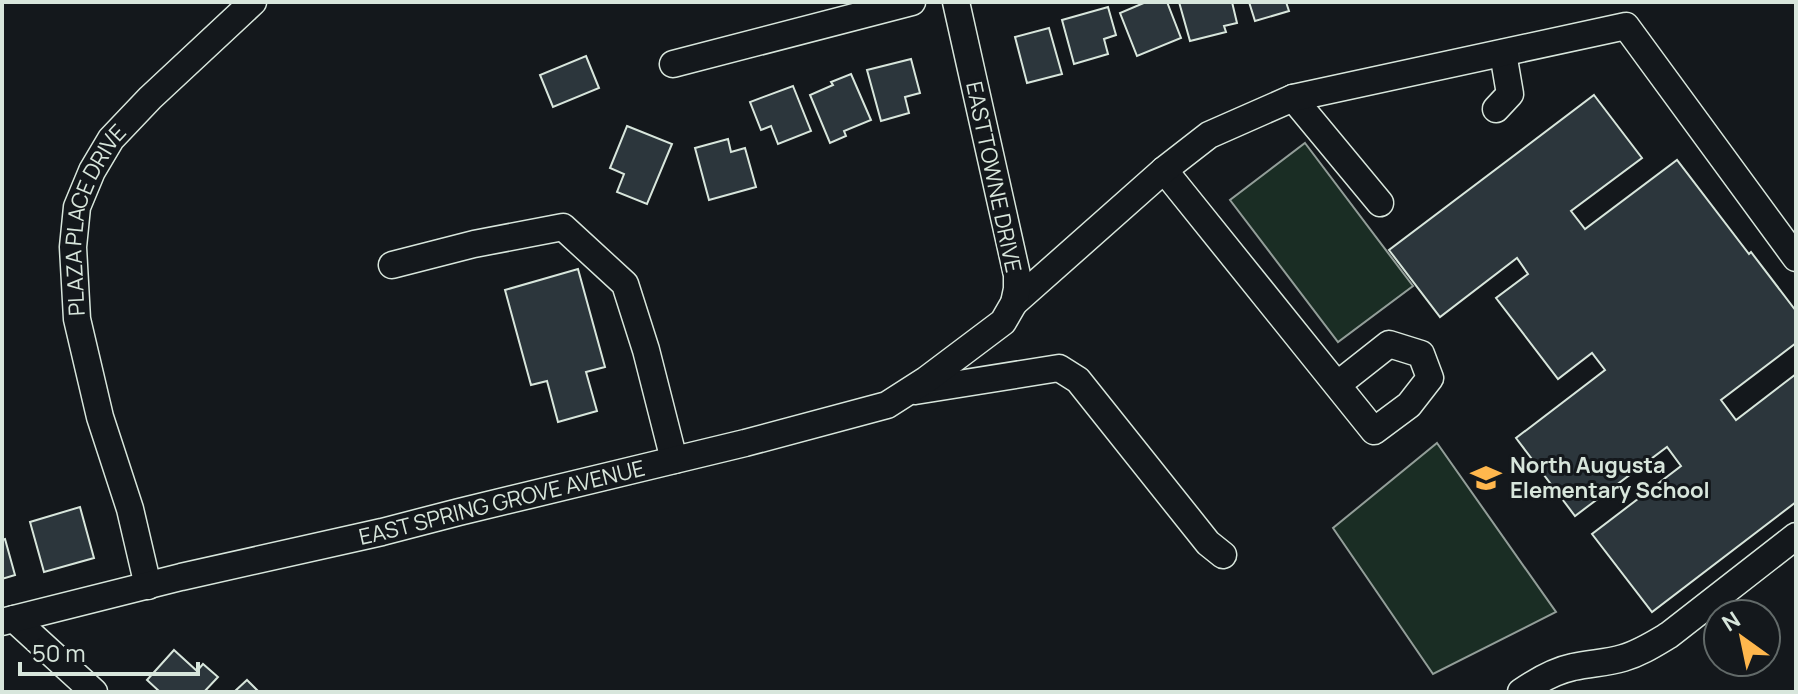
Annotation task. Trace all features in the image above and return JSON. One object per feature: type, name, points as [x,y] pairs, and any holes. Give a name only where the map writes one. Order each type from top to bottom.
[{"type":"street","name":"PLAZA PLACE DRIVE","points":[[148,586],[130,509],[100,417],[77,319],[73,247],[77,207],[92,171],[111,139],[150,98],[253,2]]},
{"type":"street","points":[[673,64],[912,2]]},
{"type":"street","name":"EASTTOWNE DRIVE","points":[[956,2],[1017,275],[1014,303],[1003,322],[981,339]]},
{"type":"street","points":[[1014,303],[1164,170],[1209,135],[1293,98],[1626,26],[1796,258]]},
{"type":"street","points":[[1496,109],[1510,94],[1503,53]]},
{"type":"street","points":[[1293,98],[1380,203]]},
{"type":"street","points":[[1164,170],[1337,385]]},
{"type":"street","points":[[392,265],[474,244],[563,227],[625,284],[646,350],[674,460]]},
{"type":"street","name":"EAST SPRING GROVE AVENUE","points":[[8,621],[382,532],[887,405],[981,339]]},
{"type":"street","points":[[908,392],[1059,368],[1078,380],[1208,543],[1223,555]]},
{"type":"street","points":[[1521,692],[1556,672],[1626,658],[1648,648],[1796,536]]},
{"type":"street","points":[[8,621],[94,692]]},
{"type":"green space","points":[[1305,143],[1413,286],[1338,342],[1230,200]]},
{"type":"green space","points":[[1437,443],[1556,612],[1433,674],[1333,528]]},
{"type":"building","points":[[1146,2],[1167,2],[1181,38],[1137,56],[1120,13]]},
{"type":"building","points":[[1179,2],[1232,2],[1237,23],[1224,26],[1226,32],[1190,41]]},
{"type":"building","points":[[1249,2],[1286,2],[1289,11],[1255,21]]},
{"type":"building","points":[[1108,7],[1116,35],[1104,39],[1108,54],[1074,64],[1062,20]]},
{"type":"building","points":[[1049,28],[1062,74],[1027,83],[1015,37]]},
{"type":"building","points":[[586,56],[599,88],[553,107],[540,75]]},
{"type":"building","points":[[911,59],[920,93],[905,97],[909,113],[881,121],[867,70]]},
{"type":"building","points":[[851,74],[871,120],[844,131],[846,136],[830,143],[810,95]]},
{"type":"building","points":[[793,86],[811,131],[778,144],[771,126],[761,130],[750,102]]},
{"type":"building","points":[[1594,95],[1642,158],[1571,211],[1585,229],[1677,160],[1796,311],[1796,343],[1721,400],[1736,420],[1796,374],[1796,502],[1652,612],[1592,534],[1681,466],[1667,447],[1575,516],[1516,438],[1605,370],[1592,353],[1558,379],[1496,298],[1528,274],[1517,258],[1440,317],[1389,250]]},
{"type":"building","points":[[627,126],[672,144],[647,204],[617,192],[624,174],[610,168]]},
{"type":"building","points":[[728,139],[731,152],[745,148],[756,187],[709,200],[695,148]]},
{"type":"building","points":[[578,269],[605,367],[586,372],[597,411],[558,422],[547,381],[531,385],[505,290]]},
{"type":"building","points":[[80,507],[94,558],[44,572],[30,522]]},
{"type":"building","points":[[5,539],[15,575],[2,579],[2,540]]},
{"type":"building","points":[[174,650],[197,671],[203,664],[218,677],[204,692],[160,692],[147,680]]},
{"type":"building","points":[[247,680],[259,692],[234,692]]},
{"type":"place","name":"North Augusta Elementary School","points":[[1486,478]]}]
